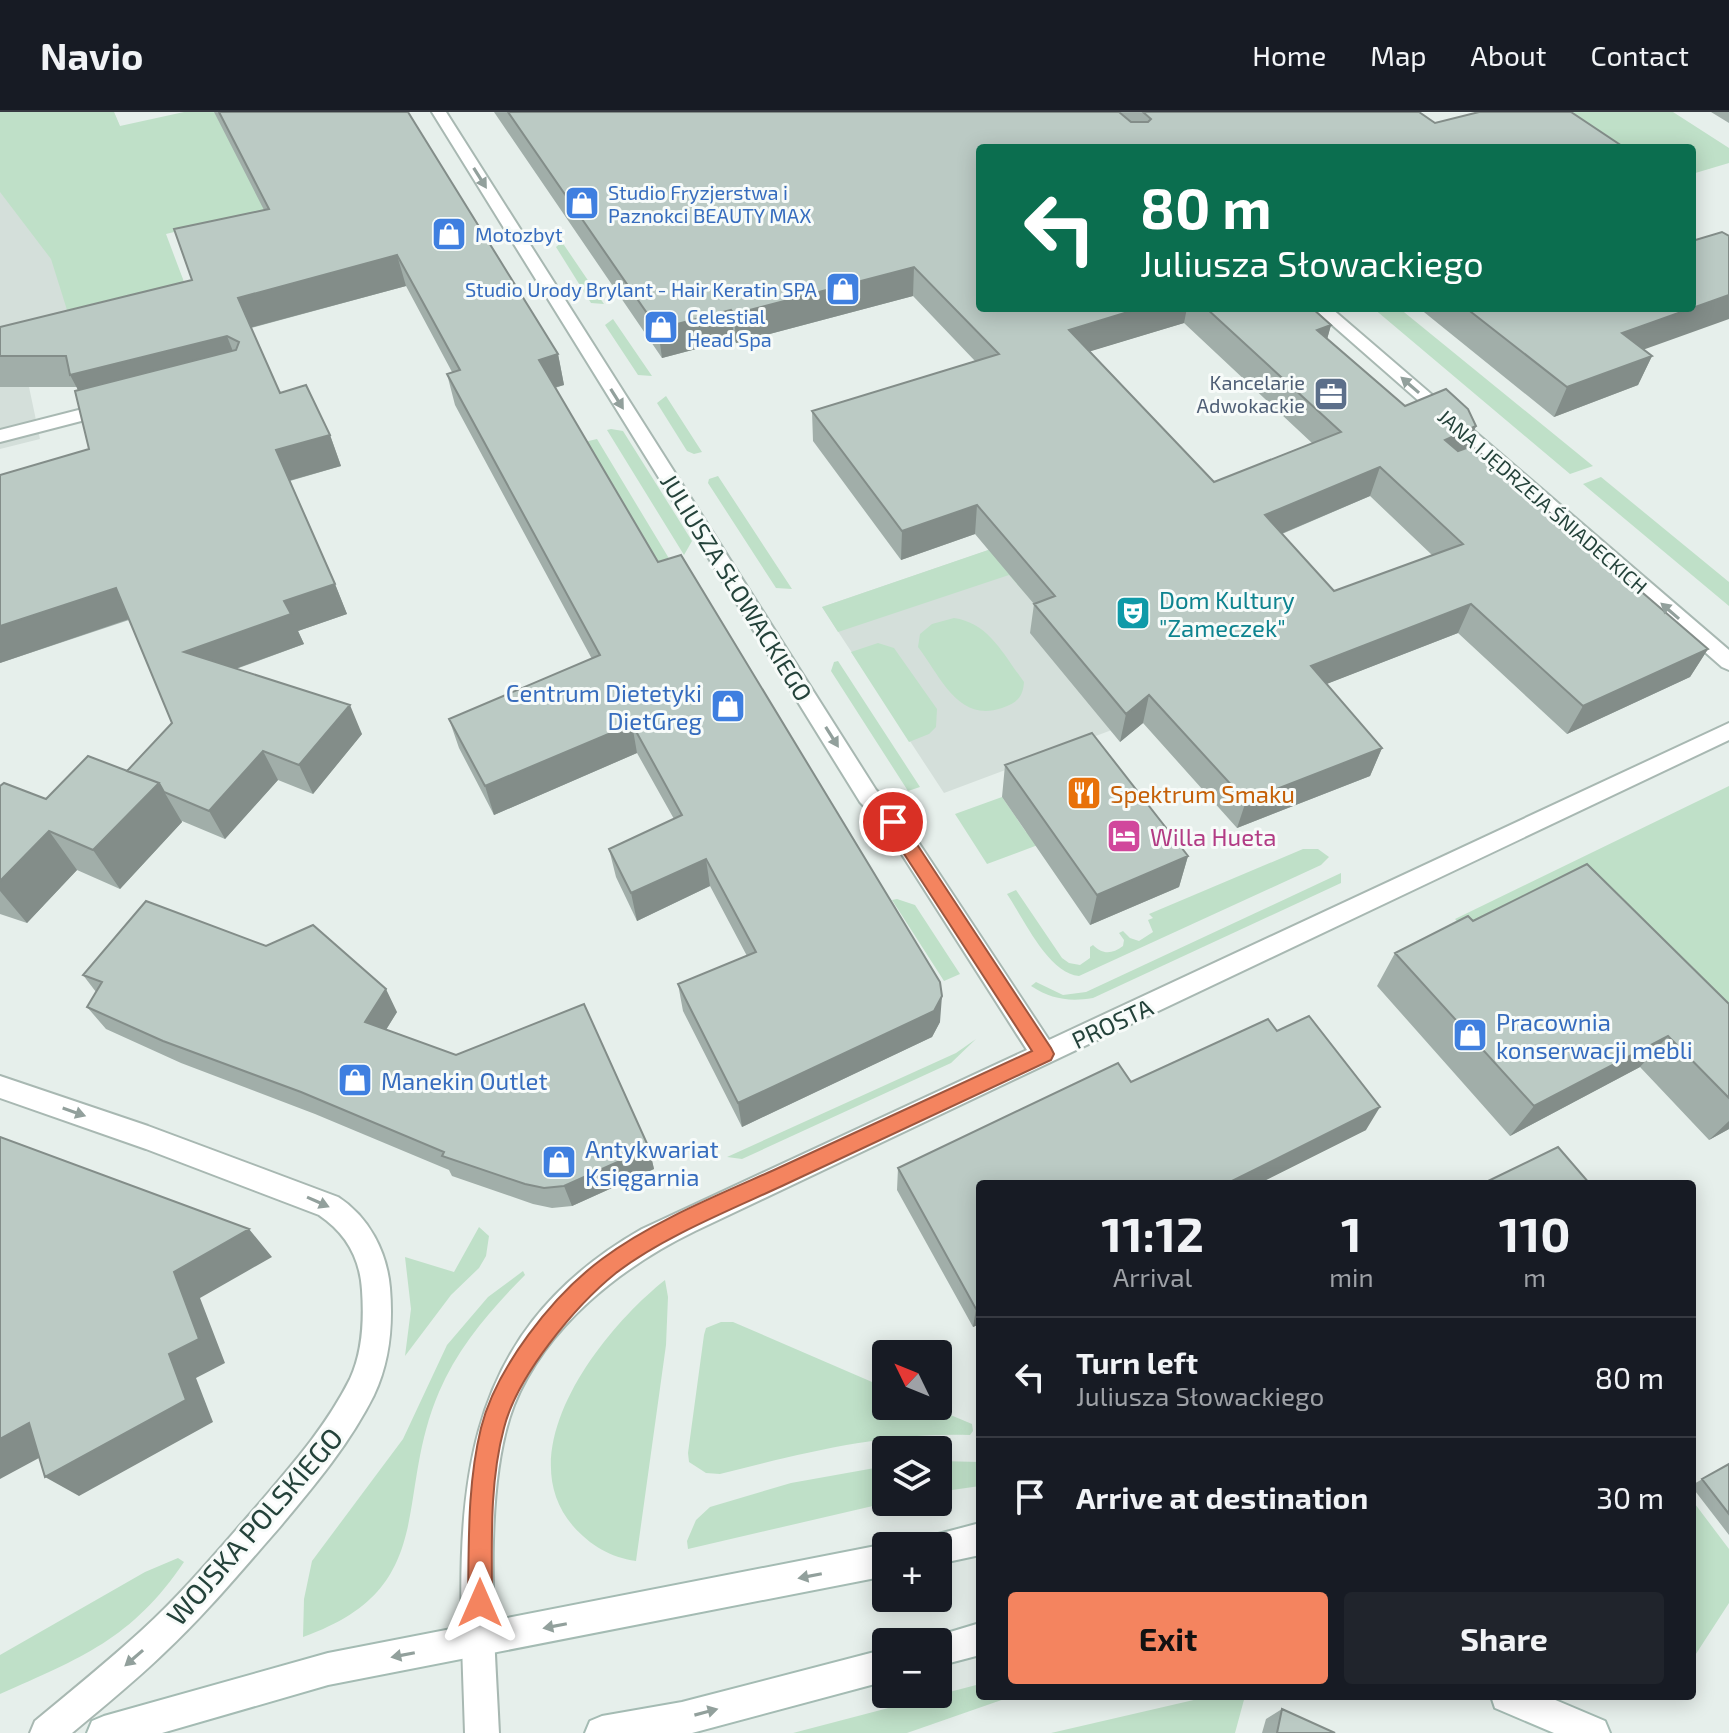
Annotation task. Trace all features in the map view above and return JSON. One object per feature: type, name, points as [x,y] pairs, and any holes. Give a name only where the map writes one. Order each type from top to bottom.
[{"type":"street","name":"JULIUSZA SŁOWACKIEGO","points":[[439,112],[868,796],[893,822],[1044,1054]]},
{"type":"street","name":"JANA I JĘDRZEJA ŚNIADECKICH","points":[[1326,312],[1729,662]]},
{"type":"street","points":[[0,436],[135,402]]},
{"type":"street","name":"PROSTA","points":[[482,1733],[480,1512],[492,1428],[507,1391],[554,1318],[608,1267],[636,1248],[735,1198],[1729,731]]},
{"type":"street","name":"WOJSKA POLSKIEGO","points":[[0,1087],[148,1138],[328,1206],[342,1215],[368,1252],[379,1297],[374,1350],[363,1385],[321,1455],[232,1558],[154,1641],[47,1733]]},
{"type":"street","points":[[952,1545],[976,1540]]},
{"type":"street","points":[[104,1733],[328,1669],[872,1563]]},
{"type":"street","points":[[952,1646],[976,1640]]},
{"type":"street","points":[[602,1733],[682,1719],[872,1669]]},
{"type":"street","points":[[1516,1700],[1593,1733]]},
{"type":"shaded area","points":[[25,112],[114,112],[184,282],[67,310],[29,387],[40,439],[0,449],[0,118]]},
{"type":"shaded area","points":[[1120,505],[1149,716],[944,793],[822,607]]},
{"type":"green space","points":[[0,112],[114,112],[120,126],[184,112],[394,112],[429,170],[166,234],[184,282],[67,310],[51,259],[0,192]]},
{"type":"green space","points":[[1532,112],[1673,112],[1729,148],[1729,163],[1696,173],[1696,144],[1578,144]]},
{"type":"green space","points":[[562,242],[604,304],[591,303],[556,247]]},
{"type":"green space","points":[[1378,312],[1404,312],[1593,466],[1570,474]]},
{"type":"green space","points":[[613,319],[652,376],[638,375],[605,325]]},
{"type":"green space","points":[[666,396],[702,452],[694,454],[687,451],[657,403]]},
{"type":"green space","points":[[607,430],[623,431],[692,541],[684,555]]},
{"type":"green space","points":[[597,439],[685,585],[662,592],[576,444]]},
{"type":"green space","points":[[718,476],[792,589],[776,588],[708,483],[709,479]]},
{"type":"green space","points":[[1601,477],[1729,582],[1729,606],[1583,484]]},
{"type":"green space","points":[[1026,537],[1023,591],[1009,575],[838,632],[822,607]]},
{"type":"green space","points":[[954,618],[977,626],[1002,651],[1024,682],[1021,696],[1015,702],[987,711],[974,709],[962,703],[943,683],[918,647],[920,634],[932,624]]},
{"type":"green space","points":[[878,643],[894,648],[937,709],[936,727],[929,734],[909,742],[851,652]]},
{"type":"green space","points":[[838,661],[920,787],[908,791],[831,671],[834,662]]},
{"type":"green space","points":[[1729,786],[1729,1054],[1471,936],[1455,919]]},
{"type":"green space","points":[[1002,797],[1026,832],[1051,840],[987,864],[955,814]]},
{"type":"green space","points":[[1303,849],[1318,849],[1329,857],[1321,865],[1079,976],[1068,973],[1047,955],[1007,894],[1016,890],[1062,958],[1080,965],[1090,958],[1090,947],[1093,945],[1108,952],[1123,946],[1124,940],[1119,933],[1123,931],[1139,941],[1153,932],[1148,920],[1153,918],[1149,914]]},
{"type":"green space","points":[[1341,873],[1341,883],[1093,998],[1060,998],[1031,986],[1036,982],[1063,995],[1086,992]]},
{"type":"green space","points":[[892,900],[915,905],[960,974],[944,981]]},
{"type":"green space","points":[[976,1039],[951,1063],[742,1159],[727,1157],[956,1053]]},
{"type":"green space","points":[[479,1227],[489,1236],[486,1256],[479,1268],[451,1295],[405,1356],[411,1309],[405,1257],[454,1272]]},
{"type":"green space","points":[[523,1271],[525,1275],[466,1344],[439,1392],[426,1431],[406,1536],[395,1566],[376,1593],[347,1617],[303,1637],[304,1599],[312,1561],[403,1439],[447,1345],[488,1297]]},
{"type":"green space","points":[[665,1280],[668,1297],[666,1345],[636,1561],[602,1550],[573,1526],[556,1495],[551,1462],[557,1427],[571,1392],[616,1328]]},
{"type":"green space","points":[[721,1322],[733,1322],[872,1382],[872,1420],[952,1420],[952,1416],[972,1424],[973,1431],[970,1435],[872,1436],[872,1441],[720,1474],[706,1473],[689,1462],[688,1453],[706,1328]]},
{"type":"green space","points":[[952,1461],[976,1462],[976,1487],[952,1490]]},
{"type":"green space","points":[[872,1469],[872,1506],[688,1549],[687,1541],[696,1520],[710,1507],[791,1483]]},
{"type":"green space","points":[[1696,1505],[1729,1549],[1729,1603],[1696,1654]]},
{"type":"green space","points":[[178,1558],[184,1562],[164,1588],[124,1628],[80,1657],[0,1694],[0,1655],[145,1572]]},
{"type":"green space","points":[[976,1685],[976,1700],[1002,1700],[907,1733],[793,1733],[888,1708],[952,1708],[952,1691]]},
{"type":"green space","points":[[1194,1700],[1244,1700],[1235,1733],[1051,1733]]},
{"type":"building","points":[[219,112],[408,112],[558,354],[539,360],[658,562],[681,555],[940,982],[942,996],[934,1011],[738,1103],[678,984],[756,952],[706,859],[631,893],[609,849],[682,815],[632,724],[485,786],[449,719],[600,655],[447,374],[460,370],[397,255],[238,298],[280,393],[306,385],[330,435],[276,450],[335,584],[284,601],[291,614],[184,652],[350,705],[299,765],[263,751],[209,811],[164,792],[159,783],[127,771],[172,723],[116,588],[0,626],[0,475],[89,449],[75,391],[236,350],[239,342],[227,336],[70,375],[66,356],[0,356],[0,327],[192,280],[174,229],[269,209]]},
{"type":"building","points":[[508,112],[1119,112],[1131,122],[1148,122],[1151,119],[1143,112],[1419,112],[1435,123],[1479,112],[1571,112],[1619,144],[976,144],[976,312],[1128,312],[1069,330],[1214,482],[1341,432],[1210,312],[1316,312],[1331,325],[1317,330],[1405,406],[1446,389],[1468,409],[1476,426],[1445,440],[1458,451],[1472,446],[1708,649],[1583,706],[1471,604],[1311,666],[1382,748],[1246,801],[1149,695],[1126,714],[1034,604],[1055,596],[977,505],[902,531],[812,411],[999,354],[914,267],[734,314],[731,310],[658,329]],"holes":[[[1380,467],[1463,544],[1334,591],[1265,515]]]},
{"type":"building","points":[[1722,232],[1729,236],[1729,295],[1696,307],[1696,240]]},
{"type":"building","points":[[1471,312],[1681,312],[1622,333],[1652,356],[1567,387]]},
{"type":"building","points":[[1092,733],[1188,856],[1097,895],[1005,765]]},
{"type":"building","points":[[88,756],[159,783],[93,850],[49,831],[0,881],[0,786],[4,783],[46,799]]},
{"type":"building","points":[[1587,864],[1729,1004],[1729,1098],[1668,1036],[1534,1106],[1395,953],[1468,916],[1473,921]]},
{"type":"building","points":[[146,901],[266,946],[313,925],[386,989],[365,1022],[456,1055],[584,1004],[649,1148],[564,1186],[544,1188],[525,1184],[442,1156],[444,1152],[301,1092],[163,1041],[87,1007],[102,982],[83,975]]},
{"type":"building","points":[[1309,1016],[1380,1107],[1234,1180],[976,1180],[976,1309],[898,1168],[1118,1063],[1131,1082],[1268,1019],[1277,1031]]},
{"type":"building","points":[[0,1137],[249,1229],[174,1272],[199,1339],[169,1354],[186,1400],[45,1477],[29,1423],[0,1439]]},
{"type":"building","points":[[1558,1147],[1587,1180],[1490,1180]]},
{"type":"building","points":[[1729,1464],[1729,1514],[1702,1479]]},
{"type":"building","points":[[1282,1709],[1335,1733],[1277,1733]]},
{"type":"place","name":"Studio Fryzjerstwa i Paznokci BEAUTY MAX","points":[[582,203]]},
{"type":"place","name":"Motozbyt","points":[[449,234]]},
{"type":"place","name":"Studio Urody Brylant - Hair Keratin SPA","points":[[843,289]]},
{"type":"place","name":"Celestial Head Spa","points":[[661,327]]},
{"type":"place","name":"Kancelarie Adwokackie","points":[[1331,394]]},
{"type":"place","name":"Dom Kultury \"Zameczek\"","points":[[1133,613]]},
{"type":"place","name":"Centrum Dietetyki DietGreg","points":[[728,706]]},
{"type":"place","name":"Spektrum Smaku","points":[[1084,793]]},
{"type":"place","name":"Willa Hueta","points":[[1124,836]]},
{"type":"place","name":"Pracownia konserwacji mebli","points":[[1470,1035]]},
{"type":"place","name":"Manekin Outlet","points":[[355,1080]]},
{"type":"place","name":"Antykwariat Księgarnia","points":[[559,1162]]},
{"type":"route","points":[[480,1603],[480,1512],[492,1428],[507,1391],[554,1318],[608,1267],[636,1248],[735,1198],[1044,1054],[893,822]]}]
